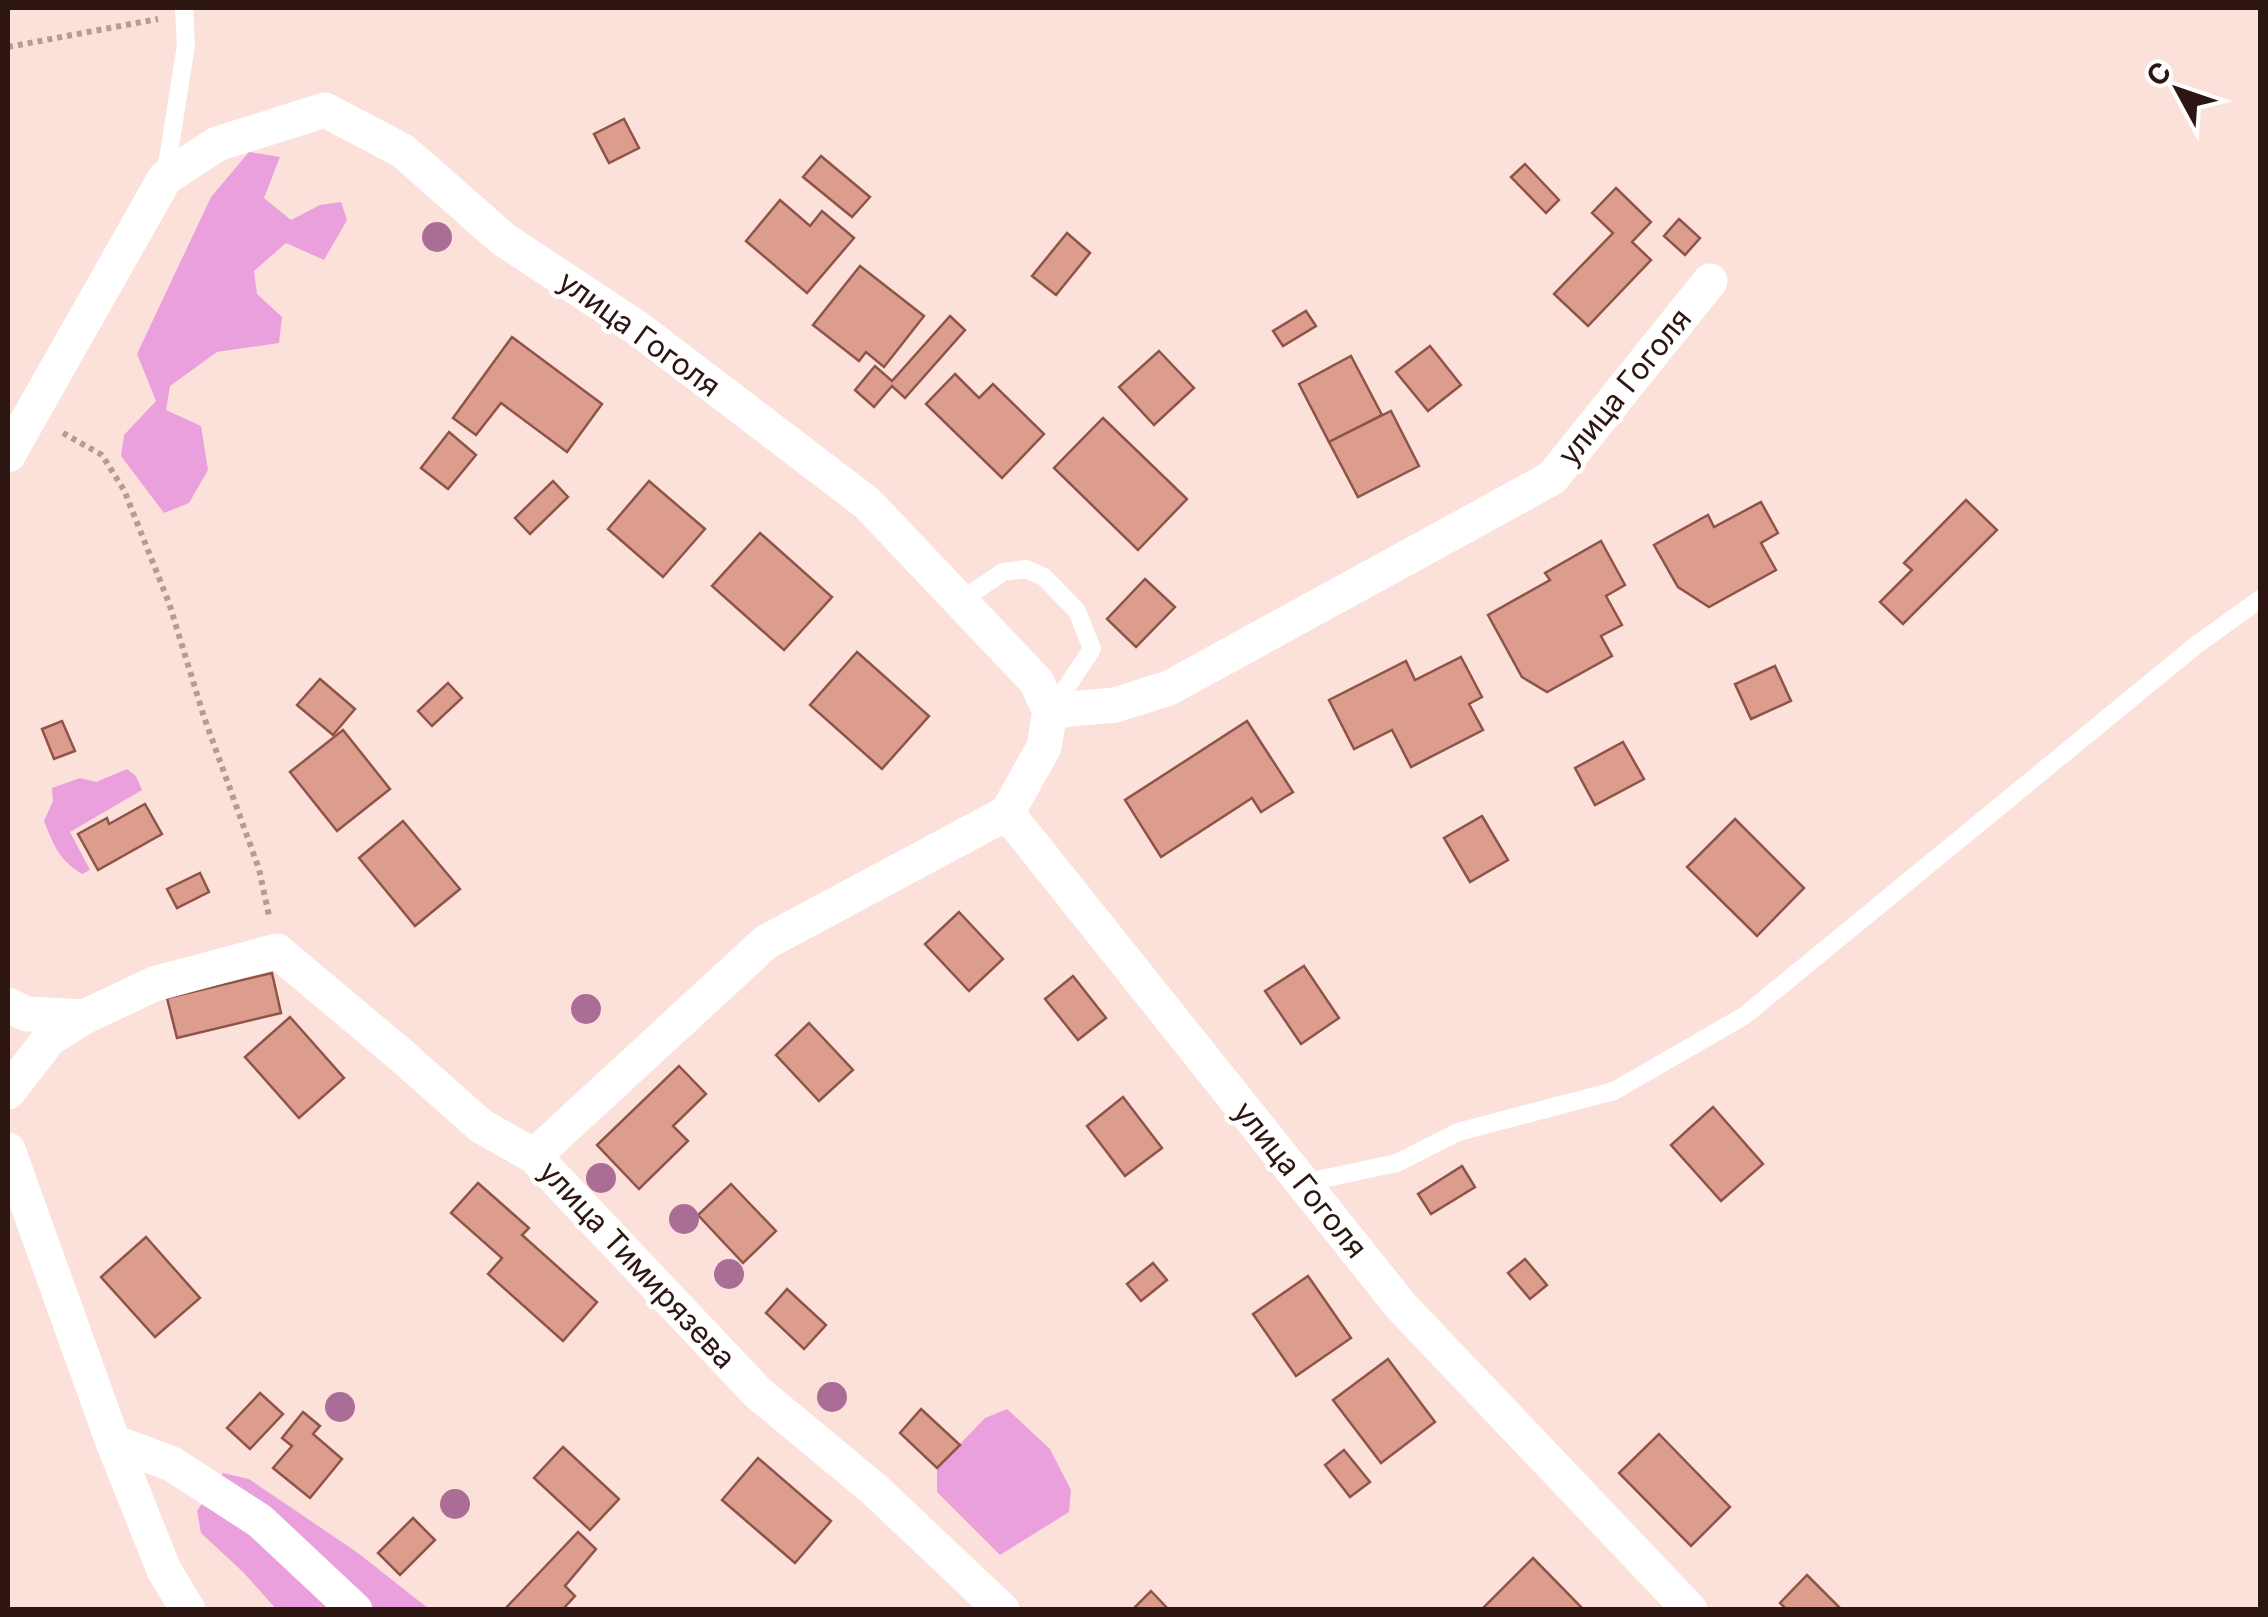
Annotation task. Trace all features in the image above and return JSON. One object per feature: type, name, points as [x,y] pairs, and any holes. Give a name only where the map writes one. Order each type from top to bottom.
[{"type":"street","name":"улица Гоголя","points":[[165,178],[217,144],[326,110],[403,151],[503,239],[636,326],[867,503],[1036,681],[1050,711],[1115,705],[1169,688],[1552,478],[1710,281]]},
{"type":"street","points":[[8,455],[165,178]]},
{"type":"street","points":[[534,1156],[766,942],[1008,813],[1044,747],[1050,711]]},
{"type":"street","name":"улица Гоголя","points":[[1008,813],[1402,1306],[1690,1610]]},
{"type":"street","points":[[8,1092],[50,1038],[84,1017],[154,984],[278,951]]},
{"type":"street","name":"улица Тимирязева","points":[[278,951],[481,1126],[534,1156],[758,1393],[874,1490],[1002,1610]]},
{"type":"street","points":[[8,1005],[27,1014],[84,1017]]},
{"type":"street","points":[[8,1150],[113,1442],[164,1570],[188,1610]]},
{"type":"street","points":[[113,1442],[172,1464],[260,1521],[355,1610]]},
{"type":"lane","points":[[165,178],[186,45],[184,11]]},
{"type":"lane","points":[[960,601],[1003,572],[1026,568],[1044,578],[1078,612],[1092,648],[1050,711]]},
{"type":"lane","points":[[1303,1183],[1397,1163],[1458,1132],[1614,1092],[1744,1016],[2195,646],[2260,598]]},
{"type":"path","points":[[8,48],[184,11]]},
{"type":"path","points":[[27,420],[58,430],[102,455],[124,490],[169,603],[258,869],[278,951]]},
{"type":"shaded area","points":[[249,152],[280,157],[264,198],[291,220],[320,205],[341,202],[347,220],[324,260],[286,243],[254,271],[257,294],[282,317],[279,343],[217,352],[170,386],[166,410],[201,426],[208,470],[189,503],[164,513],[121,456],[124,435],[156,401],[137,354],[211,197]]},
{"type":"shaded area","points":[[127,769],[136,776],[142,790],[70,832],[90,870],[82,874],[58,852],[44,821],[53,801],[52,788],[80,778],[96,782]]},
{"type":"shaded area","points":[[1007,1409],[1050,1449],[1071,1490],[1069,1512],[1000,1555],[937,1492],[937,1468],[985,1418]]},
{"type":"shaded area","points":[[223,1473],[249,1479],[358,1553],[429,1609],[276,1609],[201,1533],[197,1511]]},
{"type":"building","points":[[624,119],[639,148],[609,163],[594,134]]},
{"type":"building","points":[[821,156],[870,197],[852,217],[803,177]]},
{"type":"building","points":[[1525,164],[1559,200],[1546,213],[1511,177]]},
{"type":"building","points":[[1616,188],[1651,222],[1632,242],[1651,260],[1588,326],[1554,294],[1613,233],[1592,213]]},
{"type":"building","points":[[780,200],[810,226],[822,211],[854,238],[807,293],[746,241]]},
{"type":"building","points":[[1679,219],[1700,238],[1685,255],[1664,236]]},
{"type":"building","points":[[1067,233],[1090,253],[1056,295],[1032,276]]},
{"type":"building","points":[[860,266],[924,316],[884,367],[866,352],[859,361],[813,325]]},
{"type":"building","points":[[1306,311],[1316,326],[1283,346],[1273,331]]},
{"type":"building","points":[[950,316],[965,330],[905,398],[892,386],[874,407],[855,390],[875,366],[892,381]]},
{"type":"building","points":[[512,337],[602,404],[567,452],[501,403],[476,435],[453,418]]},
{"type":"building","points":[[1430,346],[1461,385],[1428,411],[1396,372]]},
{"type":"building","points":[[1159,351],[1194,388],[1154,425],[1119,387]]},
{"type":"building","points":[[1351,356],[1382,415],[1329,442],[1299,384]]},
{"type":"building","points":[[955,374],[979,398],[993,384],[1044,434],[1002,478],[926,404]]},
{"type":"building","points":[[1391,411],[1419,466],[1358,497],[1329,442]]},
{"type":"building","points":[[1103,418],[1187,499],[1138,550],[1054,468]]},
{"type":"building","points":[[449,432],[476,455],[448,489],[421,468]]},
{"type":"building","points":[[553,481],[568,497],[530,534],[515,518]]},
{"type":"building","points":[[649,481],[705,529],[663,577],[608,529]]},
{"type":"building","points":[[1966,500],[1997,530],[1903,624],[1880,602],[1912,570],[1904,563]]},
{"type":"building","points":[[1761,502],[1778,533],[1761,543],[1776,570],[1709,607],[1678,587],[1654,545],[1708,515],[1714,527]]},
{"type":"building","points":[[760,533],[832,597],[784,650],[712,586]]},
{"type":"building","points":[[1601,541],[1625,585],[1606,596],[1622,625],[1601,636],[1612,656],[1547,692],[1522,677],[1488,615],[1550,580],[1545,573]]},
{"type":"building","points":[[1145,579],[1175,607],[1136,647],[1107,619]]},
{"type":"building","points":[[857,652],[929,716],[882,769],[810,705]]},
{"type":"building","points":[[1461,657],[1482,697],[1469,704],[1483,730],[1411,767],[1392,730],[1354,749],[1329,700],[1406,661],[1415,680]]},
{"type":"building","points":[[1775,666],[1791,701],[1751,719],[1735,684]]},
{"type":"building","points":[[320,679],[355,709],[333,735],[297,705]]},
{"type":"building","points":[[448,683],[462,698],[432,726],[418,711]]},
{"type":"building","points":[[62,721],[75,751],[54,759],[42,729]]},
{"type":"building","points":[[1247,721],[1293,792],[1261,812],[1252,798],[1161,857],[1125,800]]},
{"type":"building","points":[[343,730],[390,789],[337,831],[290,772]]},
{"type":"building","points":[[1623,742],[1644,779],[1595,805],[1575,768]]},
{"type":"building","points":[[145,804],[162,834],[98,870],[78,834],[107,818],[109,824]]},
{"type":"building","points":[[1482,816],[1508,860],[1470,882],[1444,838]]},
{"type":"building","points":[[1735,819],[1804,888],[1757,936],[1687,867]]},
{"type":"building","points":[[403,821],[460,889],[415,926],[359,858]]},
{"type":"building","points":[[200,873],[209,892],[177,908],[167,889]]},
{"type":"building","points":[[959,912],[1003,959],[969,991],[925,944]]},
{"type":"building","points":[[1304,966],[1339,1018],[1301,1044],[1265,991]]},
{"type":"building","points":[[272,973],[281,1013],[177,1038],[167,998]]},
{"type":"building","points":[[1073,976],[1106,1018],[1078,1040],[1045,999]]},
{"type":"building","points":[[290,1017],[344,1078],[299,1118],[245,1057]]},
{"type":"building","points":[[809,1023],[853,1070],[819,1101],[776,1055]]},
{"type":"building","points":[[679,1066],[706,1094],[673,1126],[688,1141],[639,1189],[597,1145]]},
{"type":"building","points":[[1123,1097],[1162,1148],[1125,1176],[1087,1126]]},
{"type":"building","points":[[1713,1107],[1763,1164],[1721,1201],[1671,1145]]},
{"type":"building","points":[[1462,1166],[1475,1187],[1431,1214],[1418,1194]]},
{"type":"building","points":[[478,1183],[529,1228],[522,1235],[597,1302],[563,1341],[488,1274],[502,1258],[451,1213]]},
{"type":"building","points":[[731,1184],[776,1231],[743,1263],[698,1215]]},
{"type":"building","points":[[146,1237],[200,1298],[155,1337],[101,1277]]},
{"type":"building","points":[[1525,1259],[1547,1285],[1530,1299],[1508,1273]]},
{"type":"building","points":[[1153,1263],[1167,1280],[1141,1301],[1127,1284]]},
{"type":"building","points":[[1308,1276],[1351,1338],[1296,1376],[1253,1314]]},
{"type":"building","points":[[787,1289],[826,1325],[804,1349],[766,1313]]},
{"type":"building","points":[[1388,1359],[1435,1422],[1381,1463],[1333,1400]]},
{"type":"building","points":[[260,1393],[283,1414],[250,1449],[227,1428]]},
{"type":"building","points":[[921,1409],[960,1445],[937,1468],[900,1433]]},
{"type":"building","points":[[303,1412],[320,1426],[313,1434],[342,1459],[310,1498],[273,1468],[292,1446],[282,1438]]},
{"type":"building","points":[[1659,1434],[1730,1507],[1691,1546],[1619,1473]]},
{"type":"building","points":[[563,1447],[619,1499],[590,1530],[534,1478]]},
{"type":"building","points":[[1344,1450],[1370,1482],[1350,1497],[1325,1465]]},
{"type":"building","points":[[758,1458],[831,1521],[795,1563],[722,1500]]},
{"type":"building","points":[[413,1518],[435,1540],[400,1575],[378,1553]]},
{"type":"building","points":[[578,1532],[596,1549],[565,1586],[575,1596],[562,1610],[504,1610]]},
{"type":"building","points":[[1533,1558],[1584,1610],[1484,1610]]},
{"type":"building","points":[[1807,1575],[1842,1610],[1787,1610],[1780,1603]]},
{"type":"building","points":[[1151,1591],[1169,1610],[1132,1610]]}]
